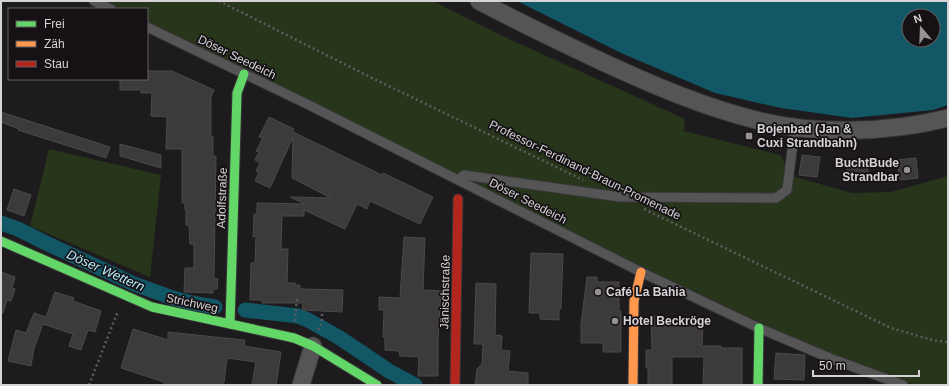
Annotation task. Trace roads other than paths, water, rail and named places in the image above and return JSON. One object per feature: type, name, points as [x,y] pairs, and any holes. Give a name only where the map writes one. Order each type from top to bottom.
[{"type":"street","points":[[479,1],[549,37],[655,86],[694,102],[749,118],[795,127],[838,130],[920,124],[948,118]]},
{"type":"street","name":"Adolfstraße","points":[[230,324],[237,93],[244,74]]},
{"type":"street","name":"Jänischstraße","points":[[455,385],[458,199]]},
{"type":"street","name":"Strichweg","points":[[1,241],[152,307],[292,338],[313,346],[377,385]]},
{"type":"street","points":[[633,385],[634,301],[641,272]]},
{"type":"street","points":[[758,385],[759,328]]},
{"type":"street","points":[[301,385],[313,346]]},
{"type":"lane","points":[[94,1],[109,8]]},
{"type":"lane","name":"Döser Seedeich","points":[[148,26],[641,272],[759,328],[832,359],[903,385]]},
{"type":"lane","points":[[458,180],[464,175],[620,197],[776,198],[787,190],[795,127]]},
{"type":"water","points":[[517,1],[948,1],[948,105],[933,110],[852,118],[781,108],[715,93],[621,53]]},
{"type":"waterway","name":"Döser Wettern","points":[[1,223],[18,229],[134,284],[173,298],[215,307]]},
{"type":"waterway","name":"Döser Wettern","points":[[245,310],[298,316],[308,320],[340,338],[389,371],[415,385]]},
{"type":"place","name":"Bojenbad (Jan & Cuxi Strandbahn)","points":[[749,136]]},
{"type":"place","name":"BuchtBude Strandbar","points":[[907,170]]},
{"type":"place","name":"Café La Bahia","points":[[598,292]]},
{"type":"place","name":"Hotel Beckröge","points":[[615,321]]}]
